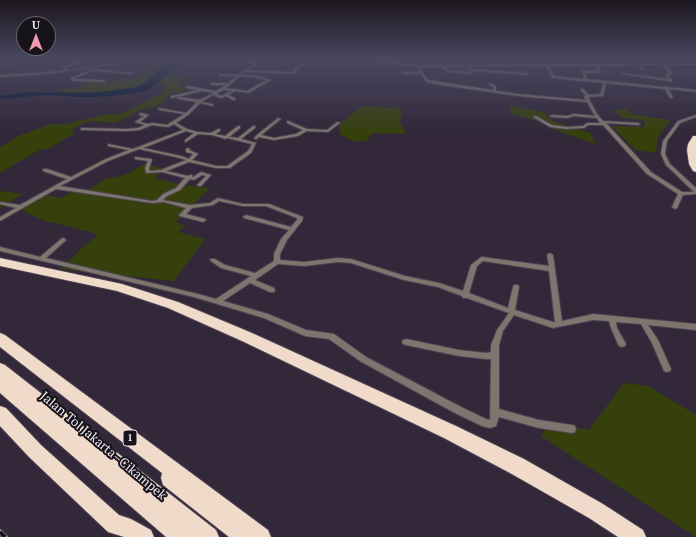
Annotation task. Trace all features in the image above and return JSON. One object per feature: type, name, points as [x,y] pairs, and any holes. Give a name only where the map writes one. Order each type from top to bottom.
[{"type":"highway","points":[[696,138],[692,144],[691,150],[693,164],[696,169]]},
{"type":"highway","points":[[0,262],[118,287],[173,305],[247,337],[450,432],[516,466],[637,536]]},
{"type":"highway","name":"Jalan Tol Jakarta–Cikampek","points":[[0,339],[261,537]]},
{"type":"highway","name":"1","points":[[0,349],[246,537]]},
{"type":"highway","points":[[0,370],[209,537]]},
{"type":"highway","name":"Jalan Tol Jakarta–Cikampek","points":[[0,383],[182,537]]},
{"type":"highway","points":[[0,414],[116,531],[124,526],[144,537]]},
{"type":"street","points":[[141,114],[147,115],[136,122],[147,125],[168,126],[187,114],[199,101],[223,89],[228,84]]},
{"type":"street","points":[[223,89],[255,91],[263,84]]},
{"type":"street","points":[[446,84],[494,92],[588,101]]},
{"type":"street","points":[[490,84],[496,87],[494,92]]},
{"type":"street","points":[[582,90],[588,95],[602,95],[604,84]]},
{"type":"street","points":[[636,84],[696,91]]},
{"type":"street","points":[[674,84],[677,88]]},
{"type":"street","points":[[187,87],[217,92]]},
{"type":"street","points":[[665,87],[670,97]]},
{"type":"street","points":[[172,97],[201,90]]},
{"type":"street","points":[[212,94],[219,98],[235,90]]},
{"type":"street","points":[[226,95],[234,98]]},
{"type":"street","points":[[588,95],[586,96],[588,101],[600,120],[622,142],[646,170],[673,190],[681,194],[696,192]]},
{"type":"street","points":[[179,98],[199,101],[212,105]]},
{"type":"street","points":[[160,109],[187,114]]},
{"type":"street","points":[[552,116],[567,117],[574,114],[600,120],[638,124]]},
{"type":"street","points":[[696,116],[679,122],[665,141],[663,154],[664,159],[672,170],[696,192]]},
{"type":"street","points":[[535,117],[551,126],[566,128],[584,127],[587,124],[600,120],[612,119]]},
{"type":"street","points":[[250,143],[279,119]]},
{"type":"street","points":[[288,122],[306,130],[328,131],[338,123]]},
{"type":"street","points":[[139,148],[181,157],[207,166],[224,168],[250,152],[254,144],[212,134],[197,133],[186,130],[174,123]]},
{"type":"street","points":[[82,129],[127,130],[140,129],[147,125]]},
{"type":"street","points":[[225,138],[239,127]]},
{"type":"street","points":[[238,140],[254,127]]},
{"type":"street","points":[[0,219],[55,187],[107,160],[186,130]]},
{"type":"street","points":[[212,134],[219,130]]},
{"type":"street","points":[[258,136],[278,138],[298,134],[306,130]]},
{"type":"street","points":[[186,140],[197,133]]},
{"type":"street","points":[[109,145],[134,150]]},
{"type":"street","points":[[162,171],[190,160],[196,154],[186,151],[188,149]]},
{"type":"street","points":[[142,159],[154,151]]},
{"type":"street","points":[[136,158],[150,160],[146,168],[148,172],[162,171],[194,179],[201,174],[209,175],[199,186]]},
{"type":"street","points":[[160,201],[165,195],[178,189],[189,177],[207,166]]},
{"type":"street","points":[[45,170],[72,179]]},
{"type":"street","points":[[55,187],[152,202],[160,201],[190,207],[211,204],[218,200],[244,205],[267,205],[300,217],[300,220],[291,229],[282,243],[277,254],[277,262]]},
{"type":"street","points":[[675,207],[681,194]]},
{"type":"street","points":[[0,203],[20,207]]},
{"type":"street","points":[[190,207],[182,215],[203,220]]},
{"type":"street","points":[[246,217],[291,229]]},
{"type":"street","points":[[270,223],[275,218]]},
{"type":"street","points":[[40,259],[64,240]]},
{"type":"street","points":[[0,249],[217,302],[266,316],[305,333],[331,336],[363,359],[485,423],[494,423],[495,345],[500,330],[512,312],[516,287]]},
{"type":"street","points":[[550,255],[560,324]]},
{"type":"street","points":[[465,296],[474,265],[482,259],[552,269]]},
{"type":"street","points":[[213,260],[223,267],[257,276]]},
{"type":"street","points":[[217,302],[277,262],[304,264],[344,260],[404,278],[439,285],[465,296],[543,323],[560,324],[594,317],[696,327]]},
{"type":"street","points":[[250,280],[272,290]]},
{"type":"street","points":[[612,319],[614,328],[622,344]]},
{"type":"street","points":[[643,322],[655,342],[667,370]]},
{"type":"street","points":[[406,342],[459,353],[486,356],[495,355]]},
{"type":"street","points":[[495,412],[539,424],[572,430]]},
{"type":"green space","points":[[85,84],[142,84],[138,87],[94,93],[58,92],[60,89],[74,89]]},
{"type":"green space","points":[[156,84],[180,84],[179,86],[187,87],[181,93],[172,93],[164,98],[166,100],[153,108],[146,107],[115,123],[89,121],[70,130],[75,133],[48,149],[39,150],[0,173],[0,147],[21,135],[52,124],[66,124],[108,114],[120,114],[161,93],[165,88],[165,85]]},
{"type":"green space","points":[[363,106],[402,109],[400,122],[405,134],[373,133],[366,141],[352,141],[340,134],[339,124]]},
{"type":"green space","points":[[511,106],[543,112],[553,121],[590,133],[596,144],[560,132],[544,123],[509,113]]},
{"type":"green space","points":[[624,109],[636,115],[670,120],[658,137],[656,153],[635,150],[612,126],[645,127],[643,120],[623,118],[613,111]]},
{"type":"green space","points":[[145,164],[162,168],[155,178],[177,184],[210,188],[176,222],[185,226],[178,232],[205,239],[174,281],[59,269],[98,234],[42,220],[20,209],[43,195],[62,198],[75,190],[88,190],[105,179],[125,175]]},
{"type":"green space","points":[[0,191],[23,194],[0,208]]},
{"type":"green space","points":[[624,383],[648,386],[696,415],[696,537],[541,436],[550,422],[589,430]]},
{"type":"water","points":[[142,84],[156,84],[150,89],[131,94],[91,97],[46,95],[0,99],[0,96],[28,92],[94,93],[137,87]]},
{"type":"waterway","points":[[74,95],[111,94],[129,91]]},
{"type":"railway","points":[[0,532],[5,537]]}]
